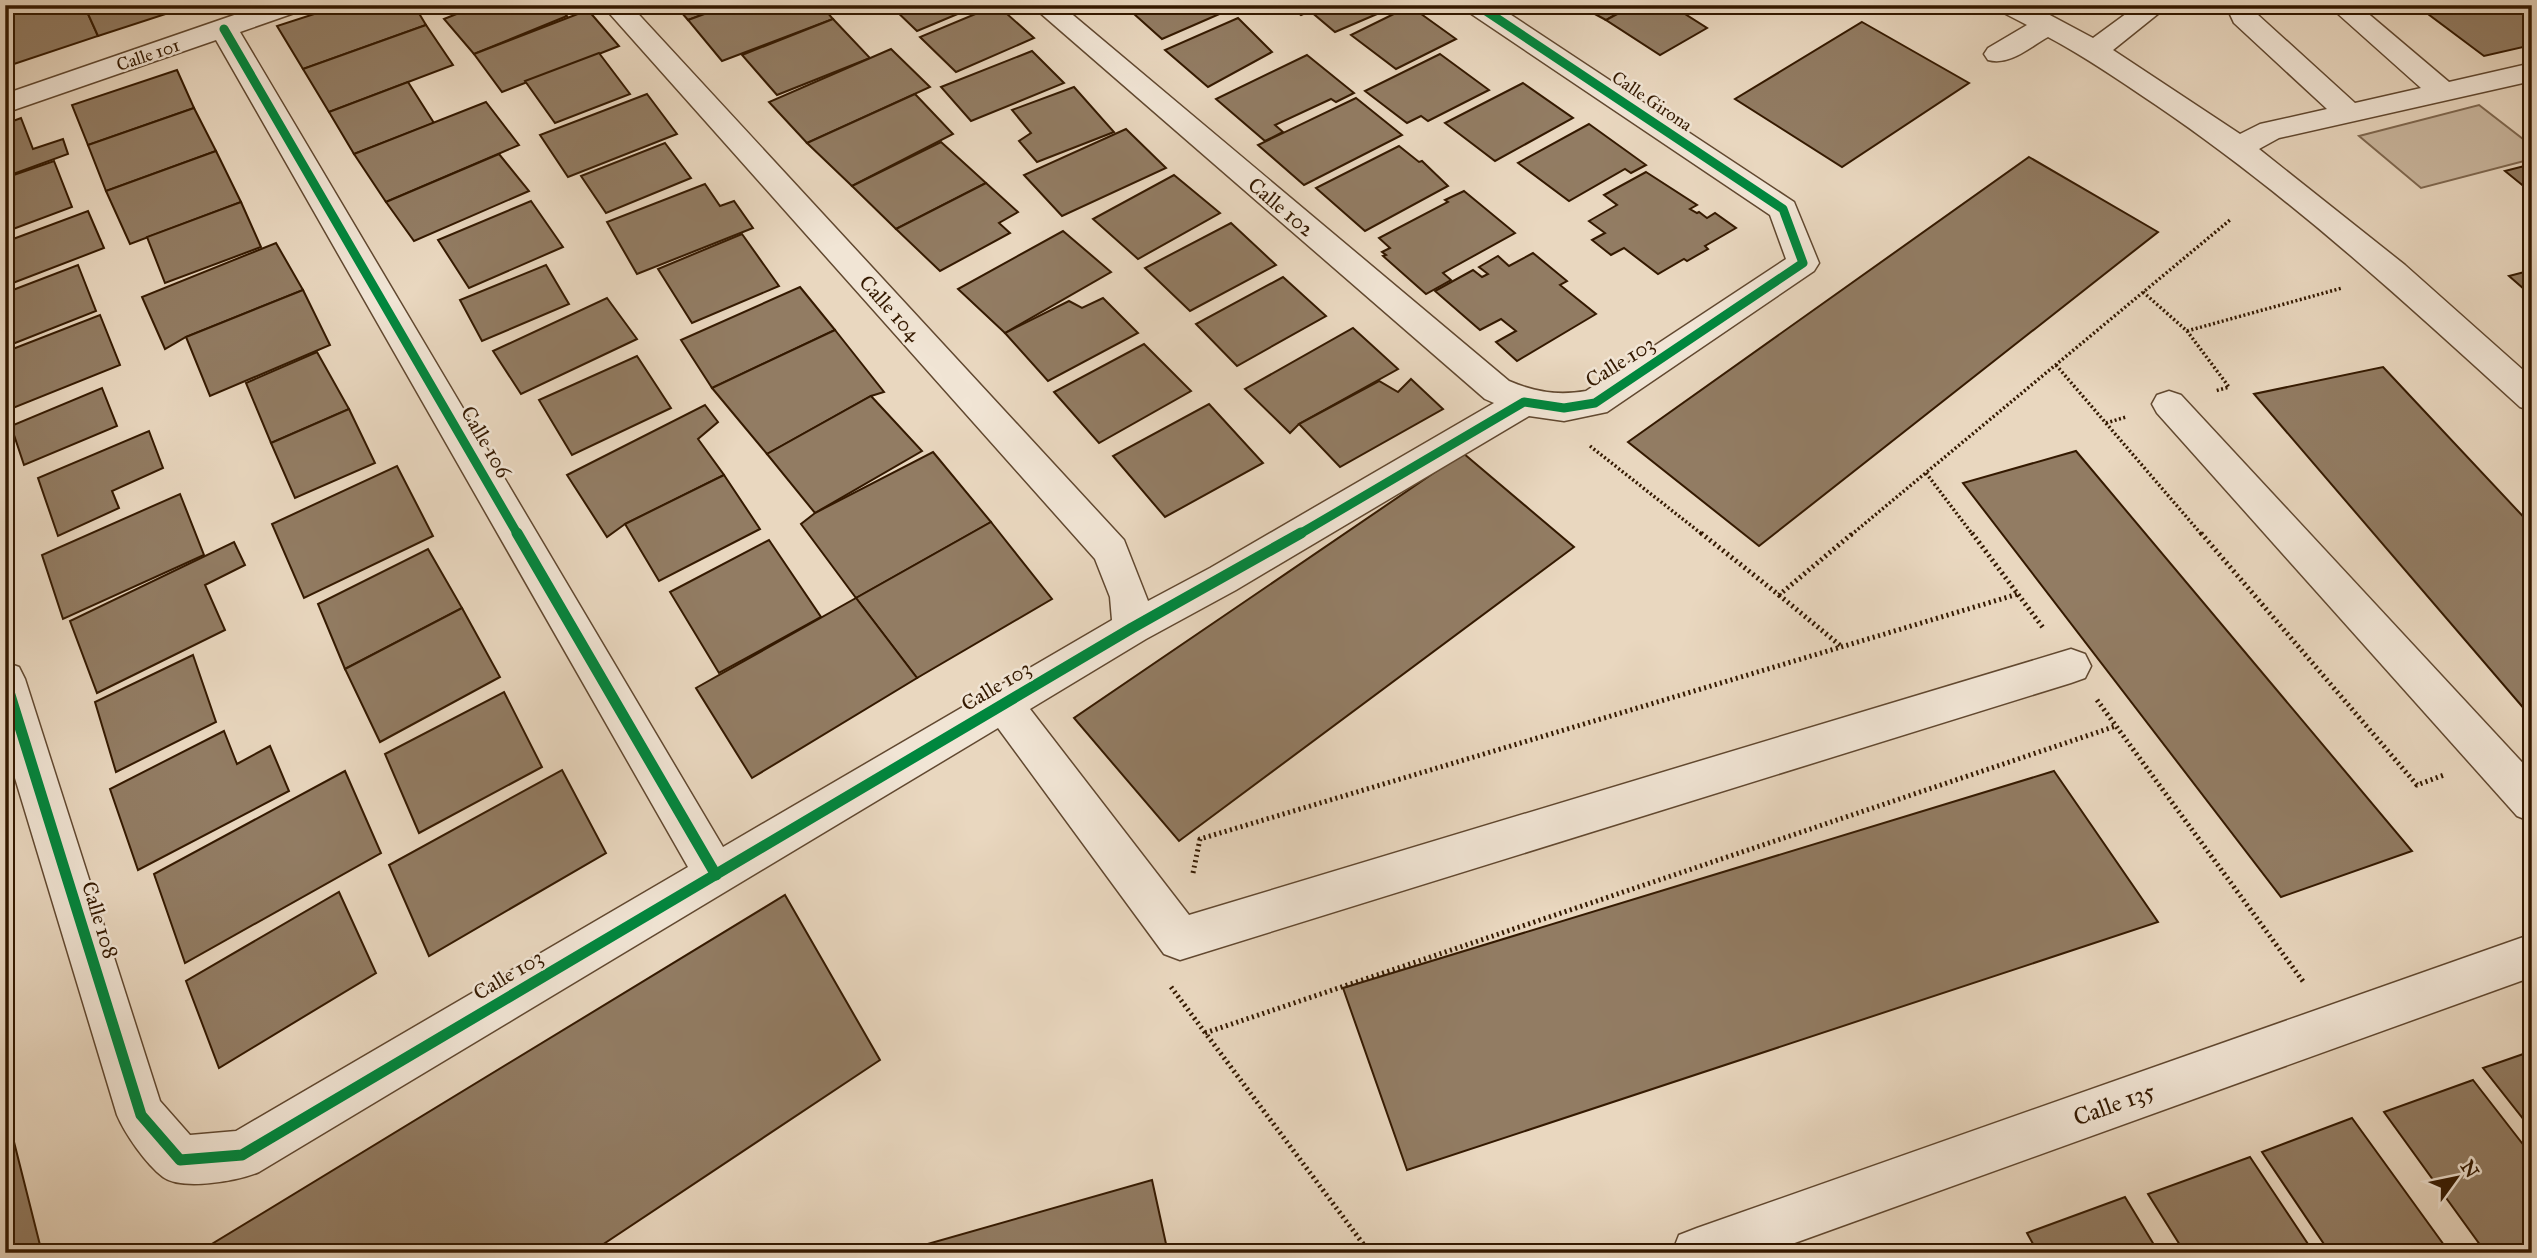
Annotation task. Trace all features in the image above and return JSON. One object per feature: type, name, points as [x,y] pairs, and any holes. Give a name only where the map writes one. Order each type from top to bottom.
[{"type":"street","name":"Calle 101","points":[[5,104],[290,5]]},
{"type":"street","name":"Calle 104","points":[[615,5],[1111,551],[1129,597],[1132,628]]},
{"type":"street","name":"Calle 102","points":[[1044,5],[1497,390],[1524,402]]},
{"type":"street","name":"Calle Girona","points":[[1477,5],[1783,209],[1793,237]]},
{"type":"street","points":[[2010,5],[2094,50],[2238,147],[2394,273],[2532,398]]},
{"type":"street","points":[[2094,50],[2156,5]]},
{"type":"street","points":[[2243,5],[2241,8],[2244,17],[2350,114]]},
{"type":"street","points":[[2341,5],[2444,92]]},
{"type":"street","points":[[1998,54],[2048,25]]},
{"type":"street","name":"Calle 106","points":[[224,29],[716,875]]},
{"type":"street","points":[[2238,147],[2270,131],[2532,72]]},
{"type":"street","name":"Calle 103","points":[[180,1160],[242,1156],[1132,628],[1223,579],[1524,402],[1564,408],[1595,403],[1803,263],[1793,237]]},
{"type":"street","points":[[2169,404],[2532,803]]},
{"type":"street","points":[[1003,704],[1180,939],[2071,666]]},
{"type":"street","name":"Calle 108","points":[[5,679],[141,1115],[180,1160]]},
{"type":"street","name":"Calle 135","points":[[1697,1253],[2532,955]]},
{"type":"path","points":[[1779,595],[2230,219]]},
{"type":"path","points":[[2188,331],[2394,273]]},
{"type":"path","points":[[2056,365],[2417,785],[2491,758]]},
{"type":"path","points":[[1564,408],[1593,450],[1842,647]]},
{"type":"path","points":[[1926,473],[2311,991]]},
{"type":"path","points":[[1205,1033],[2116,726]]},
{"type":"shaded area","points":[[2479,105],[2532,146],[2532,159],[2421,188],[2359,136]]},
{"type":"building","points":[[5,5],[84,5],[98,36],[8,66],[5,58]]},
{"type":"building","points":[[84,5],[175,5],[178,10],[98,36]]},
{"type":"building","points":[[342,5],[414,5],[426,25],[303,69],[277,26]]},
{"type":"building","points":[[479,5],[557,5],[567,16],[474,54],[444,19]]},
{"type":"building","points":[[675,5],[729,5],[688,20]]},
{"type":"building","points":[[729,5],[821,5],[833,19],[722,61],[688,20]]},
{"type":"building","points":[[890,5],[979,5],[917,31]]},
{"type":"building","points":[[997,5],[1034,38],[956,72],[920,37]]},
{"type":"building","points":[[1124,5],[1240,5],[1162,39]]},
{"type":"building","points":[[1288,5],[1398,5],[1335,32],[1310,11],[1301,15]]},
{"type":"building","points":[[1578,5],[1631,5],[1606,20]]},
{"type":"building","points":[[1634,5],[1695,5],[1682,12],[1707,28],[1660,55],[1606,20]]},
{"type":"building","points":[[2471,5],[2532,5],[2532,45],[2484,56],[2428,14]]},
{"type":"building","points":[[1410,6],[1456,39],[1396,69],[1351,35]]},
{"type":"building","points":[[588,10],[619,46],[502,92],[474,54]]},
{"type":"building","points":[[1238,18],[1272,52],[1208,87],[1165,50]]},
{"type":"building","points":[[833,19],[870,58],[777,95],[742,55]]},
{"type":"building","points":[[1862,22],[1969,83],[1842,167],[1735,99]]},
{"type":"building","points":[[426,25],[453,65],[329,112],[303,69]]},
{"type":"building","points":[[891,49],[930,87],[807,143],[769,102]]},
{"type":"building","points":[[1032,51],[1064,83],[971,121],[941,87]]},
{"type":"building","points":[[599,53],[630,94],[555,123],[525,81]]},
{"type":"building","points":[[1440,54],[1489,90],[1428,121],[1421,116],[1407,123],[1365,91]]},
{"type":"building","points":[[1307,55],[1354,93],[1336,102],[1331,99],[1275,125],[1283,132],[1265,141],[1216,99]]},
{"type":"building","points":[[177,70],[194,108],[88,145],[72,105]]},
{"type":"building","points":[[408,82],[434,123],[354,154],[329,112]]},
{"type":"building","points":[[1523,83],[1573,118],[1495,161],[1445,123]]},
{"type":"building","points":[[1074,87],[1114,132],[1037,162],[1019,141],[1031,133],[1012,110]]},
{"type":"building","points":[[647,94],[677,134],[568,177],[540,135]]},
{"type":"building","points":[[915,94],[953,134],[852,186],[807,143]]},
{"type":"building","points":[[1356,98],[1402,135],[1304,185],[1258,145]]},
{"type":"building","points":[[486,102],[519,145],[386,202],[354,154]]},
{"type":"building","points":[[194,108],[216,151],[106,191],[88,145]]},
{"type":"building","points":[[21,118],[33,149],[63,139],[68,154],[5,177],[5,124]]},
{"type":"building","points":[[1589,124],[1646,165],[1631,173],[1625,169],[1569,201],[1518,163]]},
{"type":"building","points":[[1126,129],[1166,168],[1062,216],[1024,175]]},
{"type":"building","points":[[941,142],[986,183],[896,229],[852,186]]},
{"type":"building","points":[[665,143],[691,178],[606,213],[581,176]]},
{"type":"building","points":[[1399,146],[1419,162],[1422,161],[1448,186],[1365,231],[1316,188]]},
{"type":"building","points":[[216,151],[241,202],[130,244],[106,191]]},
{"type":"building","points":[[499,154],[529,191],[414,241],[386,202]]},
{"type":"building","points":[[2029,157],[2158,232],[1759,546],[1628,442]]},
{"type":"building","points":[[54,161],[72,207],[5,232],[5,178]]},
{"type":"building","points":[[2532,164],[2532,193],[2505,171]]},
{"type":"building","points":[[1646,172],[1697,205],[1690,209],[1707,218],[1715,213],[1736,228],[1705,246],[1708,249],[1658,274],[1624,248],[1611,255],[1592,240],[1605,233],[1589,221],[1617,205],[1604,195]]},
{"type":"building","points":[[1174,175],[1220,213],[1138,259],[1093,219]]},
{"type":"building","points":[[986,183],[1018,212],[999,223],[1010,233],[940,271],[896,229]]},
{"type":"building","points":[[705,184],[720,206],[734,201],[753,228],[637,274],[607,222]]},
{"type":"building","points":[[1464,191],[1515,233],[1443,273],[1451,280],[1426,294],[1383,256],[1386,255],[1382,252],[1390,248],[1379,238]]},
{"type":"building","points":[[531,201],[563,247],[469,288],[438,240]]},
{"type":"building","points":[[241,202],[261,247],[165,283],[147,237]]},
{"type":"building","points":[[88,211],[104,248],[5,286],[5,242]]},
{"type":"building","points":[[1231,223],[1276,265],[1190,311],[1145,268]]},
{"type":"building","points":[[1063,231],[1111,272],[1005,333],[958,289]]},
{"type":"building","points":[[742,234],[779,286],[692,323],[658,269]]},
{"type":"building","points":[[276,243],[303,290],[186,337],[165,349],[142,297]]},
{"type":"building","points":[[1533,253],[1567,281],[1560,285],[1596,314],[1517,361],[1496,342],[1516,331],[1501,319],[1480,330],[1435,291],[1473,270],[1482,277],[1488,274],[1479,267],[1498,256],[1509,266]]},
{"type":"building","points":[[78,265],[96,311],[5,347],[5,293]]},
{"type":"building","points":[[546,265],[569,304],[482,341],[460,300]]},
{"type":"building","points":[[2532,270],[2532,296],[2509,276]]},
{"type":"building","points":[[1283,277],[1326,316],[1237,366],[1196,324]]},
{"type":"building","points":[[800,287],[835,330],[712,388],[681,340]]},
{"type":"building","points":[[303,290],[330,345],[210,396],[186,337]]},
{"type":"building","points":[[607,298],[637,339],[521,394],[493,351]]},
{"type":"building","points":[[1103,298],[1138,333],[1048,381],[1005,333],[1069,301],[1082,308]]},
{"type":"building","points":[[100,315],[120,365],[8,410],[5,401],[5,352]]},
{"type":"building","points":[[1353,328],[1398,369],[1299,424],[1290,433],[1245,389]]},
{"type":"building","points":[[835,330],[884,392],[871,396],[767,454],[712,388]]},
{"type":"building","points":[[1144,344],[1191,391],[1099,443],[1054,392]]},
{"type":"building","points":[[317,352],[349,409],[271,443],[246,383]]},
{"type":"building","points":[[637,356],[671,408],[572,455],[539,400]]},
{"type":"building","points":[[2383,367],[2532,526],[2532,718],[2254,394]]},
{"type":"building","points":[[1411,379],[1443,409],[1340,467],[1299,424],[1379,381],[1398,392]]},
{"type":"building","points":[[102,388],[117,426],[24,465],[11,426]]},
{"type":"building","points":[[871,396],[922,451],[815,513],[767,454]]},
{"type":"building","points":[[1209,404],[1263,463],[1165,517],[1113,456]]},
{"type":"building","points":[[705,405],[718,422],[698,439],[724,475],[625,524],[607,537],[567,475]]},
{"type":"building","points":[[349,409],[375,463],[295,498],[271,443]]},
{"type":"building","points":[[149,431],[163,468],[112,491],[119,508],[58,536],[38,478]]},
{"type":"building","points":[[2076,451],[2412,851],[2281,897],[1963,483]]},
{"type":"building","points":[[933,452],[991,522],[856,598],[801,524],[815,513]]},
{"type":"building","points":[[1463,453],[1574,547],[1179,841],[1074,718]]},
{"type":"building","points":[[397,466],[433,536],[304,598],[272,524]]},
{"type":"building","points":[[724,475],[760,529],[659,581],[625,524]]},
{"type":"building","points":[[180,494],[204,555],[63,619],[42,555]]},
{"type":"building","points":[[991,522],[1052,599],[917,678],[856,598]]},
{"type":"building","points":[[769,540],[821,617],[719,673],[670,592]]},
{"type":"building","points":[[234,542],[245,565],[205,585],[225,630],[97,693],[70,621]]},
{"type":"building","points":[[428,549],[462,608],[345,669],[318,604]]},
{"type":"building","points":[[856,598],[917,678],[752,778],[696,688]]},
{"type":"building","points":[[462,608],[500,677],[380,742],[345,669]]},
{"type":"building","points":[[193,655],[216,722],[116,772],[95,702]]},
{"type":"building","points":[[504,692],[542,767],[419,833],[385,754]]},
{"type":"building","points":[[224,731],[237,764],[270,746],[289,791],[138,870],[110,789]]},
{"type":"building","points":[[562,770],[606,853],[429,956],[389,865]]},
{"type":"building","points":[[345,771],[381,853],[185,963],[154,874]]},
{"type":"building","points":[[2054,771],[2158,922],[1407,1170],[1343,988]]},
{"type":"building","points":[[339,892],[376,973],[219,1068],[186,981]]},
{"type":"building","points":[[785,895],[880,1060],[590,1253],[197,1253]]},
{"type":"building","points":[[2532,1051],[2532,1130],[2483,1068]]},
{"type":"building","points":[[2473,1080],[2532,1156],[2532,1253],[2486,1253],[2384,1112]]},
{"type":"building","points":[[2352,1118],[2444,1245],[2425,1253],[2330,1253],[2262,1152]]},
{"type":"building","points":[[11,1130],[41,1249],[35,1253],[5,1253],[5,1133]]},
{"type":"building","points":[[2250,1157],[2314,1253],[2185,1253],[2148,1194]]},
{"type":"building","points":[[1152,1180],[1168,1253],[896,1253]]},
{"type":"building","points":[[2125,1197],[2159,1253],[2038,1253],[2027,1233]]},
{"type":"cycle path","points":[[5,679],[141,1115],[180,1160],[242,1155],[1132,628],[1223,579],[1524,402],[1564,408],[1595,403],[1803,263],[1783,209],[1477,5]]},
{"type":"cycle path","points":[[224,29],[716,875]]}]
